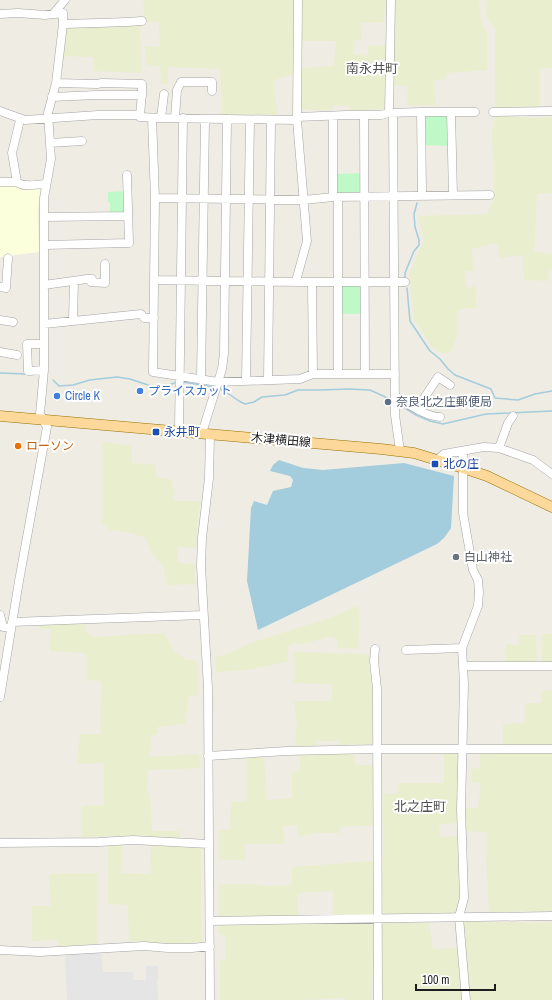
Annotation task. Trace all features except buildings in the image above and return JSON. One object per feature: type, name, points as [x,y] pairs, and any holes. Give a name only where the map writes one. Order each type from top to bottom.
[{"type":"main road","name":"木津横田線","points":[[0,416],[206,433],[414,453],[486,476],[552,507]]},
{"type":"street","points":[[53,14],[65,0]]},
{"type":"street","points":[[296,281],[306,242],[297,119],[298,0]]},
{"type":"street","points":[[391,0],[388,107],[391,113],[394,196],[395,415],[400,451]]},
{"type":"street","points":[[0,14],[18,13],[45,15],[63,13],[56,83],[48,112],[51,159],[46,184],[44,217],[44,370],[40,414],[47,427],[0,696]]},
{"type":"street","points":[[63,24],[142,21]]},
{"type":"street","points":[[179,431],[182,199],[177,90],[181,82],[212,82],[212,91]]},
{"type":"street","points":[[56,83],[142,84],[140,115]]},
{"type":"street","points":[[161,118],[164,94]]},
{"type":"street","points":[[52,97],[100,95],[142,96]]},
{"type":"street","points":[[0,111],[20,120],[98,115],[140,115],[140,117],[152,118],[271,120],[381,115],[391,113],[475,112]]},
{"type":"street","points":[[493,112],[552,111]]},
{"type":"street","points":[[418,195],[422,112]]},
{"type":"street","points":[[451,112],[453,195]]},
{"type":"street","points":[[364,115],[365,374]]},
{"type":"street","points":[[333,116],[338,282],[338,374]]},
{"type":"street","points":[[152,118],[155,198],[153,372],[180,380],[202,379],[217,386],[246,381],[300,379],[313,374],[395,374]]},
{"type":"street","points":[[202,379],[205,119]]},
{"type":"street","points":[[210,1000],[208,688],[201,566],[202,538],[209,478],[206,433],[222,369],[224,354],[227,119]]},
{"type":"street","points":[[17,182],[12,152],[20,120]]},
{"type":"street","points":[[246,381],[250,120]]},
{"type":"street","points":[[268,380],[271,120]]},
{"type":"street","points":[[50,143],[82,141]]},
{"type":"street","points":[[44,245],[129,243],[127,175]]},
{"type":"street","points":[[0,182],[17,182],[24,185],[46,184]]},
{"type":"street","points":[[155,198],[304,200],[365,196],[490,195]]},
{"type":"street","points":[[44,217],[128,216]]},
{"type":"street","points":[[0,287],[6,288],[8,258]]},
{"type":"street","points":[[44,286],[87,279],[92,279],[91,282],[105,283],[105,264]]},
{"type":"street","points":[[154,280],[405,282]]},
{"type":"street","points":[[73,320],[74,281]]},
{"type":"street","points":[[312,282],[313,374]]},
{"type":"street","points":[[44,324],[141,314],[144,318],[154,318]]},
{"type":"street","points":[[0,320],[13,322]]},
{"type":"street","points":[[44,344],[27,344],[28,370],[44,370]]},
{"type":"street","points":[[0,352],[17,355]]},
{"type":"street","points":[[417,409],[438,377],[450,384]]},
{"type":"street","points":[[395,399],[432,416],[440,417]]},
{"type":"street","points":[[499,448],[508,423],[513,416]]},
{"type":"street","points":[[437,460],[444,454],[484,447],[499,448],[533,460],[552,474]]},
{"type":"street","points":[[463,451],[463,513],[472,570],[478,580],[479,592],[478,606],[462,648],[464,684],[461,809],[464,898],[459,917],[466,1000]]},
{"type":"street","points":[[0,620],[3,627],[12,625],[204,615]]},
{"type":"street","points":[[375,648],[374,661],[377,689],[378,1000]]},
{"type":"street","points":[[406,650],[462,648]]},
{"type":"street","points":[[463,666],[552,666]]},
{"type":"street","points":[[208,756],[287,750],[552,749]]},
{"type":"street","points":[[0,843],[99,842],[133,840],[209,844]]},
{"type":"street","points":[[210,921],[552,916]]},
{"type":"street","points":[[0,950],[40,952],[144,946],[192,948],[210,946]]},
{"type":"shaded area","points":[[143,0],[385,0],[384,22],[362,23],[361,39],[354,41],[353,54],[368,56],[368,46],[386,45],[384,109],[350,110],[349,106],[333,105],[332,110],[302,109],[302,68],[334,66],[336,41],[294,41],[293,74],[274,80],[277,115],[222,115],[220,69],[168,67],[168,84],[161,84],[160,66],[147,65],[145,46],[160,47],[159,22],[145,22]]},
{"type":"shaded area","points":[[395,0],[479,0],[481,19],[487,35],[487,70],[447,73],[446,79],[434,80],[436,105],[407,105],[408,86],[393,85]]},
{"type":"shaded area","points":[[485,0],[552,0],[552,68],[539,69],[539,108],[497,109],[495,107],[495,29],[486,16]]},
{"type":"shaded area","points":[[140,24],[141,73],[93,71],[93,57],[62,56],[65,26]]},
{"type":"shaded area","points":[[496,116],[536,118],[552,117],[552,193],[537,194],[534,252],[552,254],[552,270],[549,270],[548,281],[524,280],[523,255],[500,258],[497,243],[471,249],[475,271],[466,271],[466,288],[475,286],[477,308],[458,309],[458,333],[451,352],[441,353],[432,347],[414,319],[409,274],[424,241],[418,216],[487,214],[493,201],[492,131]]},
{"type":"shaded area","points":[[14,185],[23,189],[40,188],[38,213],[39,252],[0,257],[0,186]]},
{"type":"shaded area","points":[[102,442],[132,446],[132,463],[156,465],[156,477],[172,480],[174,501],[201,501],[198,514],[196,548],[178,547],[177,563],[194,564],[196,584],[166,585],[163,566],[151,552],[146,538],[131,533],[110,530],[102,522]]},
{"type":"shaded area","points":[[357,606],[359,617],[358,649],[337,648],[337,640],[332,636],[300,645],[295,642],[288,647],[287,662],[245,670],[216,672],[215,657],[227,654],[251,643],[332,617]]},
{"type":"shaded area","points":[[84,621],[85,632],[94,637],[164,633],[174,651],[185,659],[197,661],[198,695],[189,696],[185,724],[157,727],[157,735],[151,735],[149,757],[199,754],[200,768],[148,770],[147,789],[150,800],[152,831],[180,831],[180,839],[135,835],[82,837],[82,806],[104,805],[104,763],[77,764],[80,734],[100,734],[101,681],[86,680],[85,653],[50,651],[51,629],[39,630],[40,624]]},
{"type":"shaded area","points":[[541,634],[552,634],[552,663],[542,663]]},
{"type":"shaded area","points":[[519,635],[536,635],[537,664],[506,665],[506,644],[519,645]]},
{"type":"shaded area","points":[[294,652],[370,654],[369,666],[374,702],[372,744],[340,745],[339,741],[317,741],[317,746],[295,746],[297,724],[294,701],[332,701],[332,684],[293,683]]},
{"type":"shaded area","points":[[552,690],[552,911],[489,912],[485,832],[466,831],[466,808],[478,808],[481,783],[472,782],[472,769],[480,768],[480,754],[503,752],[503,724],[525,723],[525,703],[541,703],[542,691]]},
{"type":"shaded area","points":[[354,753],[355,765],[373,765],[374,825],[340,827],[340,833],[317,833],[298,837],[297,825],[283,826],[284,844],[244,844],[245,860],[219,860],[219,830],[230,830],[231,802],[245,801],[246,758],[264,757],[267,800],[292,798],[292,772],[300,771],[300,754]]},
{"type":"shaded area","points":[[444,753],[460,753],[459,823],[439,824],[440,837],[460,836],[460,905],[457,913],[383,914],[383,793],[398,794],[398,783],[444,783]]},
{"type":"shaded area","points":[[108,846],[123,846],[122,873],[150,874],[151,846],[201,848],[201,942],[175,944],[129,941],[128,905],[108,904]]},
{"type":"shaded area","points":[[375,861],[374,915],[333,916],[333,891],[297,893],[298,916],[219,916],[219,884],[255,884],[266,886],[292,885],[292,867]]},
{"type":"shaded area","points":[[98,873],[98,944],[59,947],[57,940],[32,941],[32,906],[51,906],[49,874]]},
{"type":"shaded area","points":[[462,922],[552,923],[552,1000],[470,1000]]},
{"type":"shaded area","points":[[373,923],[372,1000],[345,1000],[345,998],[304,1000],[220,1000],[220,960],[226,960],[225,935],[219,935],[220,924]]},
{"type":"shaded area","points":[[381,923],[429,923],[433,949],[457,948],[462,1000],[381,1000]]},
{"type":"shaded area","points":[[101,952],[103,972],[133,972],[133,980],[146,980],[146,966],[158,966],[158,1000],[67,1000],[65,954]]},
{"type":"green space","points":[[426,114],[447,114],[449,116],[449,146],[424,145],[424,117]]},
{"type":"green space","points":[[362,173],[362,191],[360,194],[339,195],[336,191],[336,174]]},
{"type":"green space","points":[[125,191],[125,210],[123,213],[110,213],[108,192]]},
{"type":"green space","points":[[360,284],[362,287],[363,314],[340,314],[340,287],[343,285]]},
{"type":"water","points":[[279,460],[303,468],[323,470],[404,463],[454,476],[451,528],[444,538],[437,544],[258,630],[247,581],[251,508],[254,501],[267,505],[273,491],[291,487],[293,480],[290,476],[270,471],[273,465]]},
{"type":"waterway","points":[[405,277],[405,273],[414,251],[419,245],[414,214],[417,203]]},
{"type":"waterway","points":[[407,288],[410,321],[430,351],[455,375],[491,389],[495,398],[518,400],[535,394],[552,391]]},
{"type":"waterway","points":[[0,373],[26,374]]},
{"type":"waterway","points":[[53,380],[59,386],[117,377],[130,379],[157,388],[177,382]]},
{"type":"waterway","points":[[183,382],[213,387]]},
{"type":"waterway","points":[[218,388],[245,404],[254,402],[262,397],[285,395],[298,390],[370,390],[392,400]]},
{"type":"waterway","points":[[397,403],[416,415],[430,421],[443,424],[486,414],[552,411]]},
{"type":"place","name":"プライスカット","points":[[140,391]]},
{"type":"place","name":"Circle K","points":[[57,396]]},
{"type":"place","name":"奈良北之庄郵便局","points":[[388,402]]},
{"type":"place","name":"永井町","points":[[156,432]]},
{"type":"place","name":"ローソン","points":[[18,446]]},
{"type":"place","name":"北の庄","points":[[435,464]]},
{"type":"place","name":"白山神社","points":[[456,557]]},
{"type":"district","name":"南永井町","points":[[372,68]]},
{"type":"district","name":"北之庄町","points":[[420,806]]}]
